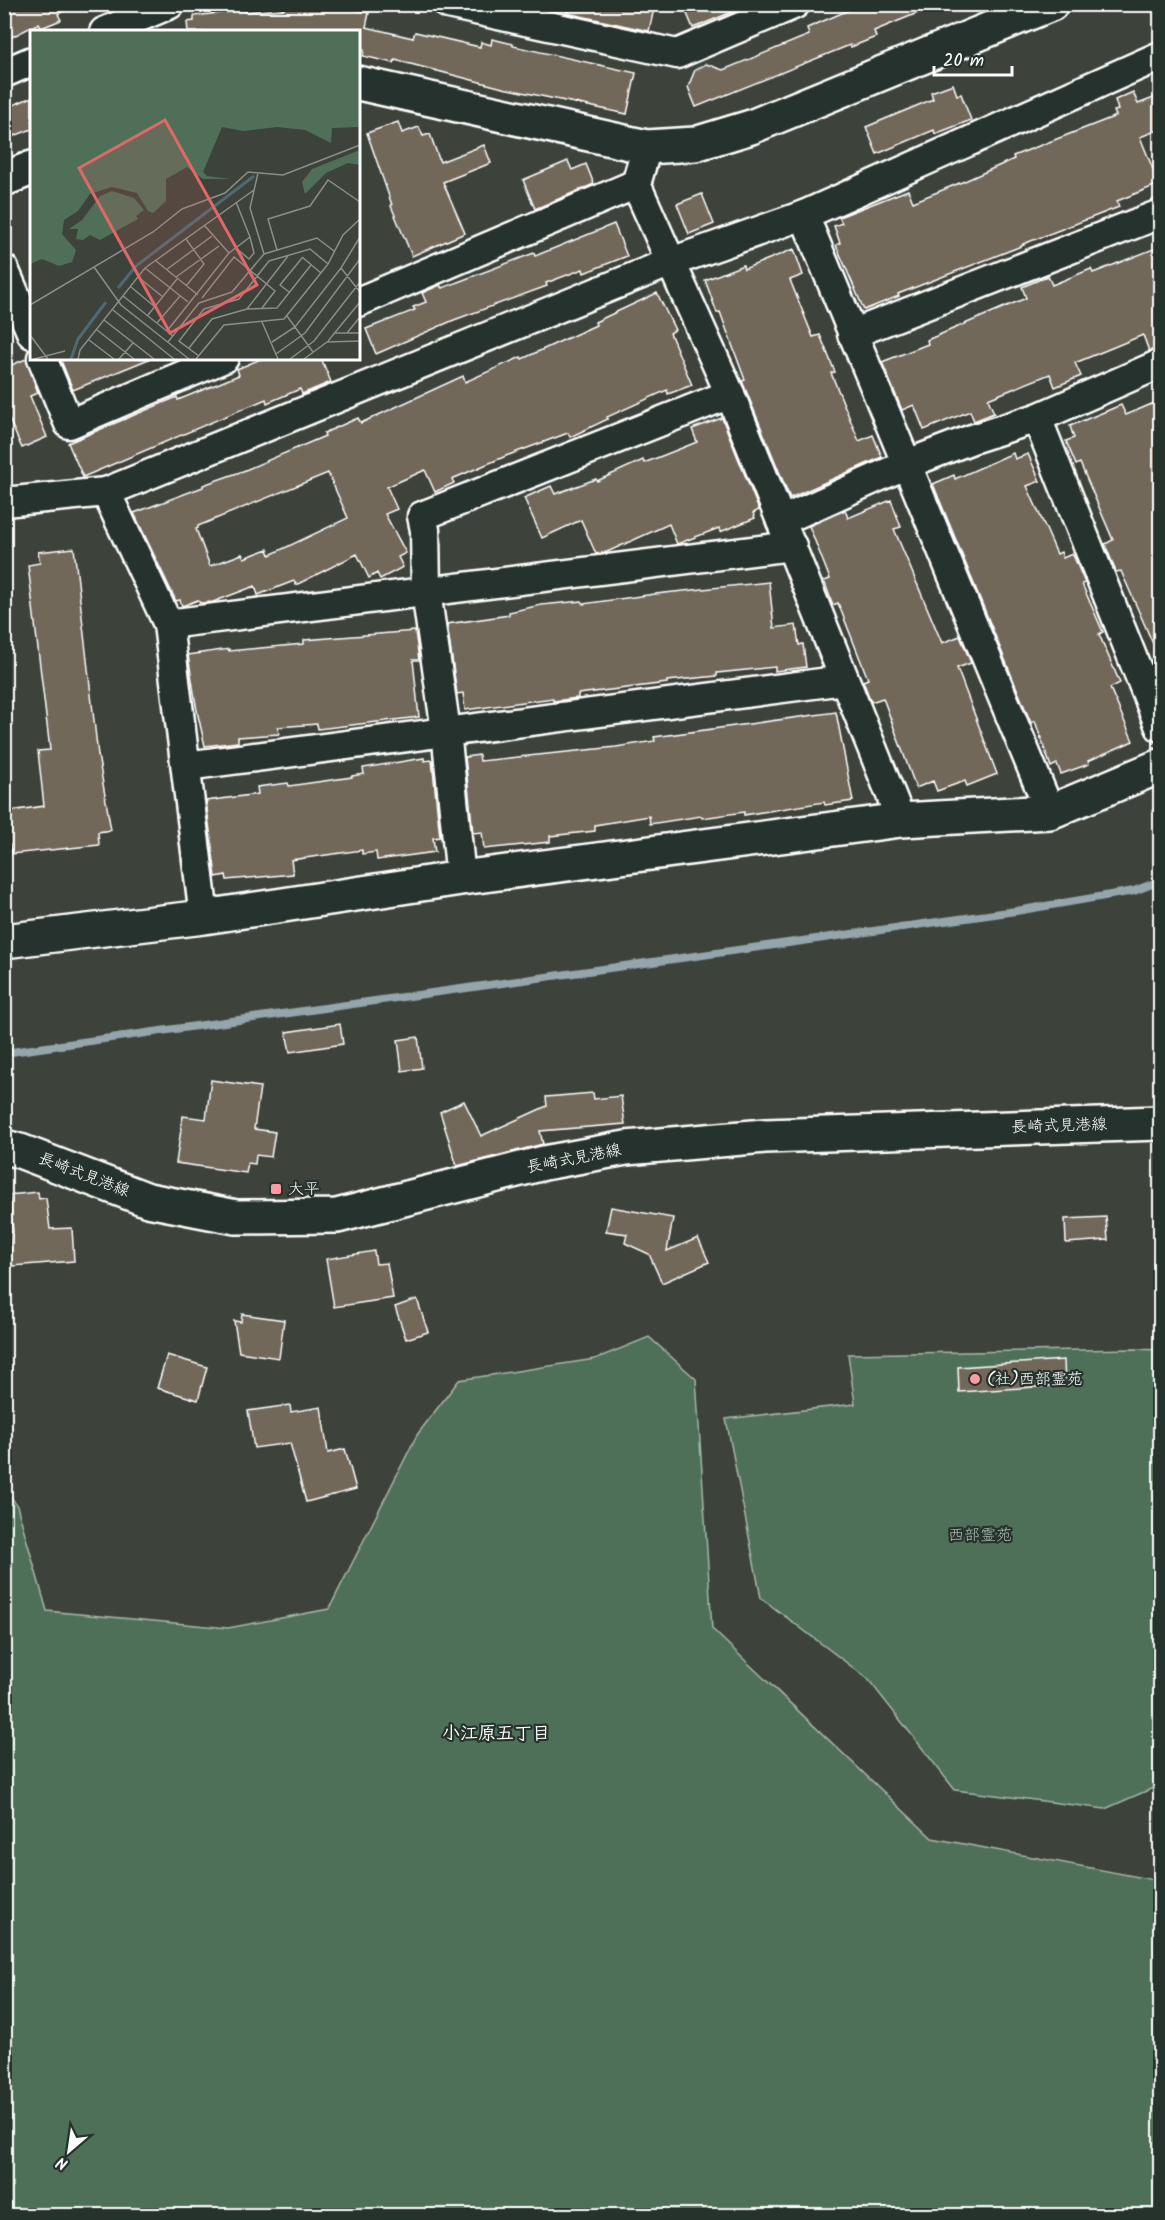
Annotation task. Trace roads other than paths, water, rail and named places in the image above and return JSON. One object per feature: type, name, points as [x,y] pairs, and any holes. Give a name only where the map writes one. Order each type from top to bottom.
[{"type":"street","points":[[109,30],[170,4]]},
{"type":"street","points":[[448,4],[677,54],[795,4]]},
{"type":"street","points":[[360,83],[647,147],[695,144],[751,127],[1051,4]]},
{"type":"street","points":[[5,499],[105,492],[671,262],[804,215],[1161,56]]},
{"type":"street","points":[[4,73],[30,63]]},
{"type":"street","points":[[647,147],[636,184],[730,394],[902,820]]},
{"type":"street","points":[[4,179],[30,169]]},
{"type":"street","points":[[360,301],[636,184]]},
{"type":"street","points":[[852,334],[1161,214]]},
{"type":"street","points":[[804,215],[1050,812]]},
{"type":"street","points":[[4,269],[30,329]]},
{"type":"street","points":[[43,360],[69,424],[219,360]]},
{"type":"street","points":[[168,624],[426,591],[787,533],[907,464],[1037,417],[1161,364]]},
{"type":"street","points":[[460,878],[446,731],[426,591],[422,516],[730,394]]},
{"type":"street","points":[[1037,417],[1161,727]]},
{"type":"street","points":[[105,492],[168,624],[204,917]]},
{"type":"street","points":[[186,766],[844,680]]},
{"type":"street","points":[[4,941],[204,917],[460,878],[902,820],[1050,812],[1161,766]]},
{"type":"street","name":"長崎式見港線","points":[[4,1147],[20,1150],[148,1200],[237,1217],[337,1216],[544,1163],[626,1148],[765,1136],[1161,1123]]},
{"type":"waterway","points":[[4,1053],[1016,911],[1134,891],[1160,881]]},
{"type":"place","name":"大平","points":[[276,1189]]},
{"type":"place","name":"(社)西部霊苑","points":[[975,1379]]},
{"type":"district","name":"小江原五丁目","points":[[496,1734]]},
{"type":"park label","name":"西部霊苑","points":[[980,1535]]}]
